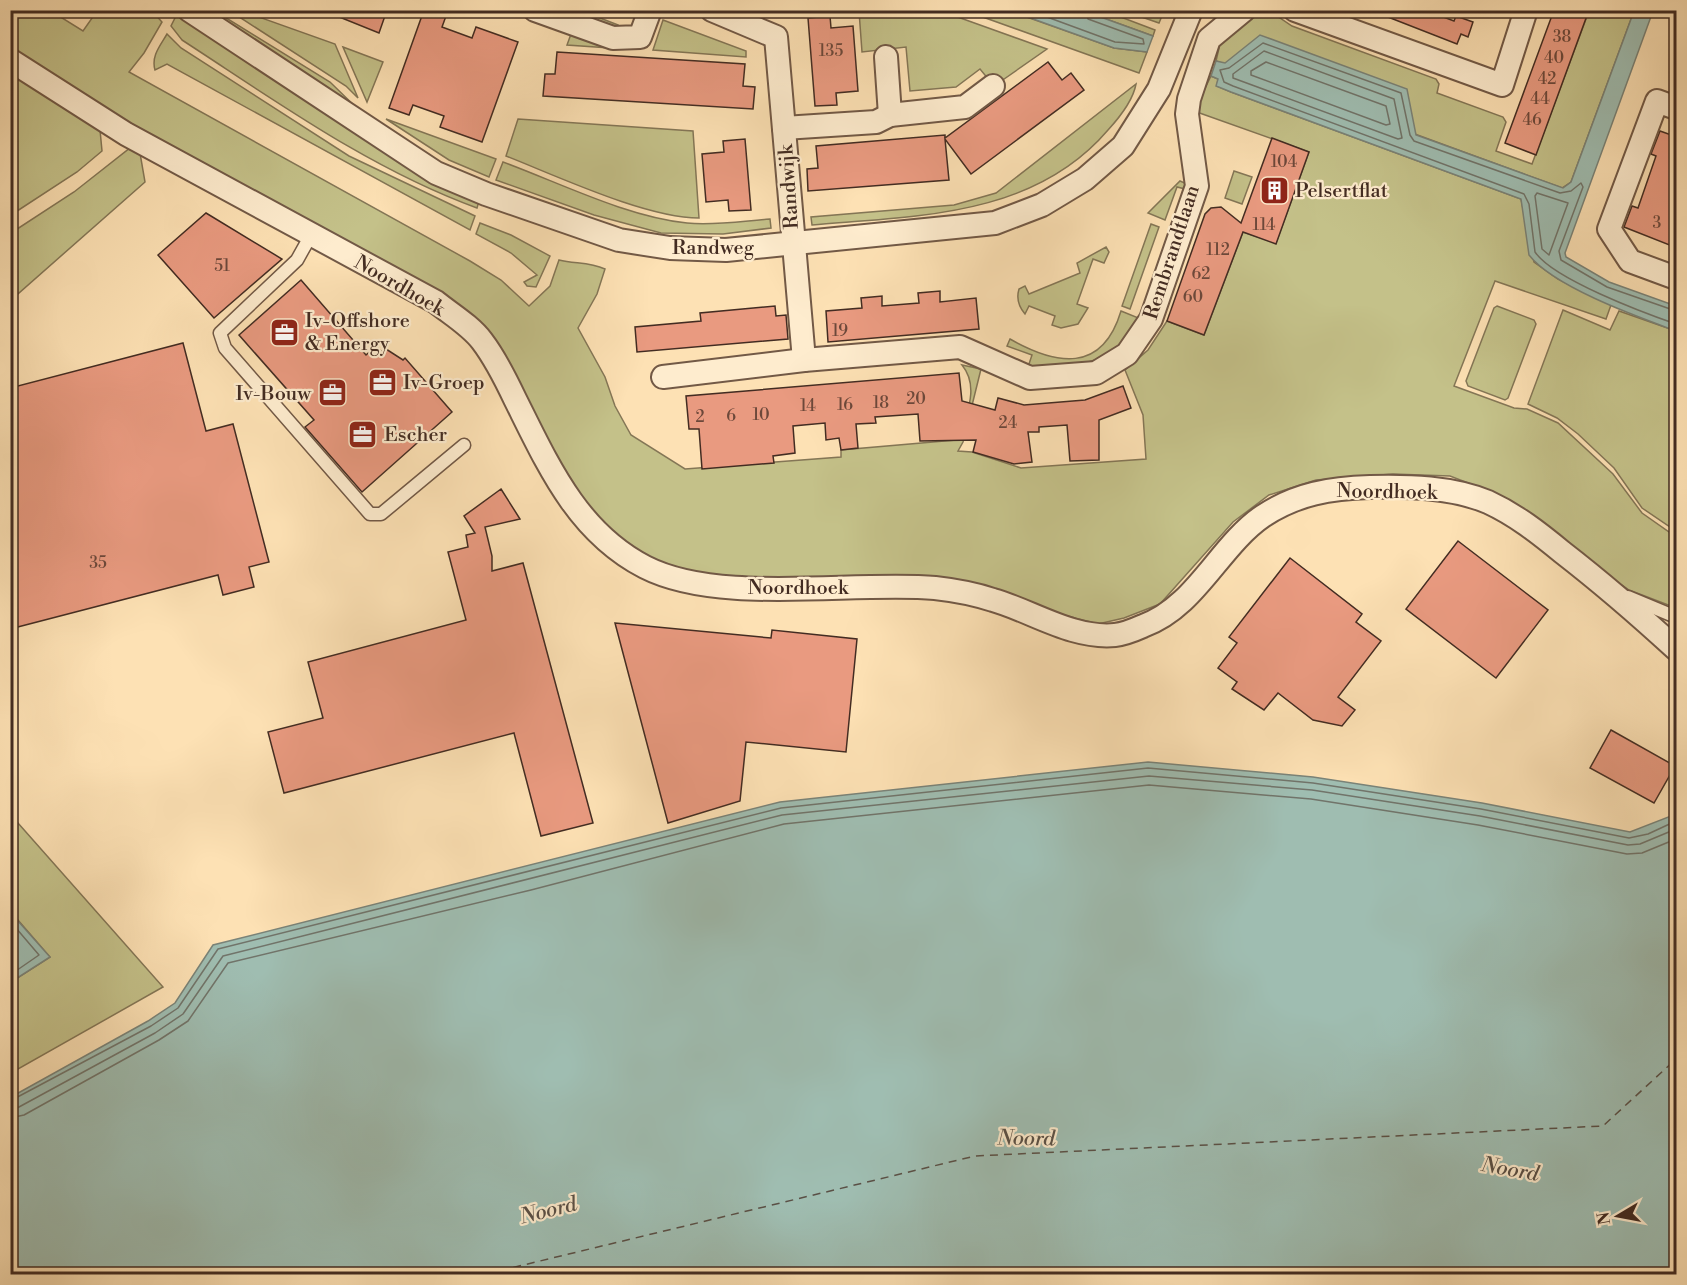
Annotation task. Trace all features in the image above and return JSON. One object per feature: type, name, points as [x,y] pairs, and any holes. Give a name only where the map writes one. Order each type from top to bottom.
[{"type":"street","name":"Randweg","points":[[189,10],[436,172],[486,194],[619,240],[670,248],[726,250],[995,223],[1042,205],[1085,179],[1123,146],[1159,89],[1191,10]]},
{"type":"street","points":[[535,10],[614,38],[640,38],[650,10]]},
{"type":"street","name":"Randwijk","points":[[712,10],[776,37],[792,245],[804,360]]},
{"type":"street","name":"Rembrandtlaan","points":[[663,377],[804,360],[960,347],[1030,378],[1096,373],[1127,354],[1151,319],[1197,186],[1187,114],[1209,39],[1244,10]]},
{"type":"street","points":[[1295,10],[1502,85],[1526,10]]},
{"type":"street","points":[[886,57],[890,115]]},
{"type":"street","name":"Noordhoek","points":[[10,60],[115,128],[436,303],[481,339],[507,384],[549,468],[571,503],[592,530],[618,551],[648,569],[685,581],[721,587],[936,588],[992,599],[1080,632],[1117,634],[1150,624],[1179,604],[1240,537],[1260,518],[1281,505],[1300,496],[1332,489],[1385,487],[1448,492],[1487,502],[1522,520],[1614,591],[1677,649]]},
{"type":"street","name":"Randwijk","points":[[784,129],[876,122],[890,115],[964,107],[993,86]]},
{"type":"street","points":[[1677,108],[1657,101],[1609,229],[1630,261],[1677,278]]},
{"type":"lane","points":[[311,235],[297,260],[220,333],[225,348],[370,514],[381,514],[464,445]]},
{"type":"lane","points":[[1614,591],[1677,617]]},
{"type":"shaded area","points":[[1134,10],[1164,11],[1159,23],[1133,14]]},
{"type":"shaded area","points":[[10,11],[51,11],[83,31],[97,11],[152,11],[162,22],[144,53],[129,72],[470,261],[501,280],[529,306],[550,286],[559,260],[605,269],[597,294],[578,328],[605,377],[615,406],[631,435],[685,469],[841,457],[841,450],[960,439],[971,391],[967,373],[962,365],[981,369],[963,442],[958,451],[972,452],[1021,468],[1146,459],[1143,415],[1125,370],[1148,350],[1167,321],[1204,335],[1243,232],[1276,243],[1309,152],[1194,111],[1211,76],[1218,79],[1217,86],[1231,92],[1521,199],[1534,262],[1558,279],[1611,305],[1606,319],[1495,281],[1454,386],[1514,408],[1527,409],[1558,423],[1613,474],[1642,513],[1676,537],[1676,608],[1629,590],[1481,488],[1450,476],[1393,474],[1316,480],[1269,495],[1233,522],[1160,604],[1124,618],[1098,624],[983,594],[689,573],[649,560],[622,544],[565,484],[485,333],[11,58]]},
{"type":"shaded area","points":[[203,11],[215,11],[330,82],[364,115]]},
{"type":"shaded area","points":[[230,11],[242,11],[335,44],[358,98],[346,86]]},
{"type":"shaded area","points":[[558,11],[582,11],[618,25],[615,33]]},
{"type":"shaded area","points":[[859,11],[941,11],[1047,49],[997,84],[989,80],[980,69],[956,87],[910,91],[906,47],[862,52]]},
{"type":"shaded area","points":[[966,11],[1010,11],[1114,48],[1147,52],[1139,73]]},
{"type":"shaded area","points":[[1084,11],[1105,11],[1155,30],[1153,36]]},
{"type":"shaded area","points":[[1260,11],[1274,14],[1292,26],[1436,79],[1439,84],[1437,93],[1503,117],[1506,122],[1496,151],[1532,164],[1589,11],[1634,11],[1571,182],[1562,188],[1216,61],[1220,44]]},
{"type":"shaded area","points":[[177,14],[479,201],[477,208],[399,174],[288,110],[182,40],[171,26]]},
{"type":"shaded area","points":[[663,20],[746,51],[746,57],[653,50]]},
{"type":"shaded area","points":[[167,34],[181,48],[349,156],[475,216],[470,230],[167,64],[155,70],[155,56]]},
{"type":"shaded area","points":[[571,34],[610,48],[567,45]]},
{"type":"shaded area","points":[[343,47],[383,62],[367,102]]},
{"type":"shaded area","points":[[11,71],[100,130],[102,151],[77,172],[11,215]]},
{"type":"shaded area","points":[[1136,84],[1132,97],[1121,115],[1078,159],[1045,180],[1010,196],[972,207],[932,214],[812,225],[811,217],[954,205],[996,193]]},
{"type":"shaded area","points":[[386,119],[496,159],[489,177],[449,160]]},
{"type":"shaded area","points":[[518,119],[693,131],[699,218],[678,216],[628,204],[506,156]]},
{"type":"shaded area","points":[[130,148],[140,153],[145,182],[11,300],[11,233],[74,192]]},
{"type":"shaded area","points":[[503,162],[617,207],[664,220],[718,224],[770,219],[771,228],[723,234],[661,233],[594,215],[496,180]]},
{"type":"shaded area","points":[[1234,171],[1252,177],[1242,204],[1225,198]]},
{"type":"shaded area","points":[[1180,181],[1187,184],[1189,190],[1177,187],[1165,220],[1148,213]]},
{"type":"shaded area","points":[[480,223],[511,235],[550,256],[536,287],[527,286],[524,282],[537,275],[511,253],[476,234]]},
{"type":"shaded area","points":[[1151,224],[1159,227],[1130,309],[1122,306]]},
{"type":"shaded area","points":[[1106,247],[1109,252],[1104,263],[1093,259],[1077,304],[1088,308],[1078,324],[1061,328],[1052,325],[1055,316],[1029,306],[1025,314],[1021,309],[1019,289],[1025,286],[1029,294],[1080,273],[1077,263]]},
{"type":"shaded area","points":[[1497,306],[1534,320],[1536,324],[1508,398],[1505,400],[1468,386],[1466,381],[1494,308]]},
{"type":"shaded area","points":[[1563,310],[1610,330],[1619,311],[1676,331],[1676,531],[1642,508],[1614,468],[1578,434],[1557,418],[1528,404]]},
{"type":"shaded area","points":[[1121,311],[1141,319],[1117,348],[1092,361],[1028,367],[1032,355],[1007,346],[1010,339],[1027,348],[1060,358],[1076,358],[1090,354],[1102,346],[1113,331]]},
{"type":"shaded area","points":[[10,814],[163,987],[11,1073],[11,982],[50,957],[11,912]]},
{"type":"water","points":[[1011,11],[1084,11],[1153,36],[1147,52],[1114,48]]},
{"type":"water","points":[[1634,11],[1653,11],[1565,253],[1566,257],[1609,282],[1676,306],[1676,331],[1598,300],[1541,267],[1529,255],[1521,199],[1231,92],[1216,86],[1218,79],[1211,76],[1216,61],[1225,63],[1260,35],[1407,89],[1416,135],[1563,188],[1571,182]]},
{"type":"water","name":"Noord","points":[[1148,762],[1313,777],[1482,803],[1630,832],[1676,814],[1676,1274],[11,1274],[11,1097],[148,1021],[175,1003],[213,945],[780,802]]},
{"type":"water","points":[[10,912],[50,957],[11,982],[10,982]]},
{"type":"building","points":[[322,10],[387,10],[379,33]]},
{"type":"building","points":[[424,10],[446,16],[442,27],[472,38],[476,27],[518,42],[482,142],[440,127],[444,116],[413,105],[409,115],[389,108]]},
{"type":"building","points":[[1370,10],[1425,10],[1454,21],[1456,16],[1473,22],[1468,37],[1461,34],[1457,44]]},
{"type":"building","points":[[1554,10],[1589,10],[1536,155],[1505,143]]},
{"type":"building","points":[[830,16],[831,28],[853,26],[858,91],[836,93],[837,105],[815,106],[808,18]]},
{"type":"building","points":[[557,52],[745,64],[743,86],[755,87],[753,109],[543,96],[545,74],[555,74]]},
{"type":"building","points":[[1048,62],[1062,80],[1071,73],[1084,90],[971,174],[945,139],[949,180],[808,191],[807,169],[818,168],[816,146],[945,135],[945,138]]},
{"type":"building","points":[[1660,131],[1677,137],[1677,248],[1624,227],[1632,206],[1638,208],[1656,156],[1651,154]]},
{"type":"building","points":[[1272,138],[1309,152],[1276,244],[1243,232],[1204,335],[1167,321],[1205,214],[1211,208],[1221,207],[1241,223]]},
{"type":"building","points":[[745,139],[751,210],[729,211],[728,200],[706,202],[702,154],[724,152],[723,141]]},
{"type":"building","points":[[206,213],[282,259],[214,318],[158,255]]},
{"type":"building","points":[[301,280],[366,355],[376,346],[382,352],[386,349],[403,360],[405,358],[452,412],[362,492],[305,427],[314,420],[239,335]]},
{"type":"building","points":[[940,291],[940,302],[976,298],[979,329],[828,342],[826,311],[862,308],[861,298],[882,296],[882,306],[919,303],[918,293]]},
{"type":"building","points":[[775,306],[776,316],[786,315],[788,339],[637,352],[635,327],[701,321],[700,313]]},
{"type":"building","points":[[183,343],[206,431],[233,424],[269,562],[249,567],[254,587],[223,595],[218,575],[10,629],[10,388]]},
{"type":"building","points":[[959,373],[962,401],[995,410],[998,398],[1024,405],[1085,400],[1123,386],[1131,408],[1099,420],[1099,460],[1070,461],[1067,425],[1039,427],[1039,432],[1028,432],[1032,462],[1014,464],[973,452],[976,440],[920,441],[918,414],[875,417],[876,423],[856,424],[858,448],[841,450],[839,438],[826,440],[825,423],[793,426],[795,453],[773,456],[774,463],[702,469],[699,429],[689,429],[686,396]]},
{"type":"building","points":[[501,489],[520,519],[485,527],[492,556],[492,571],[523,563],[593,823],[541,836],[514,733],[284,793],[268,732],[323,718],[308,662],[466,620],[448,552],[468,547],[466,535],[475,533],[464,516]]},
{"type":"building","points":[[1458,541],[1548,610],[1496,678],[1406,609]]},
{"type":"building","points":[[1290,558],[1362,614],[1356,622],[1381,641],[1338,697],[1355,710],[1342,726],[1313,720],[1278,693],[1264,710],[1232,689],[1237,682],[1218,668],[1237,643],[1229,637]]},
{"type":"building","points":[[615,623],[771,638],[772,630],[857,639],[846,752],[746,742],[740,801],[668,823]]},
{"type":"building","points":[[1611,730],[1675,766],[1654,803],[1590,768]]},
{"type":"ferry route","points":[[486,1274],[975,1156],[1603,1126],[1676,1059]]},
{"type":"place","name":"Pelsertflat","points":[[1274,190]]},
{"type":"place","name":"Iv-Offshore & Energy","points":[[284,332]]},
{"type":"place","name":"Iv-Groep","points":[[382,382]]},
{"type":"place","name":"Iv-Bouw","points":[[332,393]]},
{"type":"place","name":"Escher","points":[[363,434]]}]
